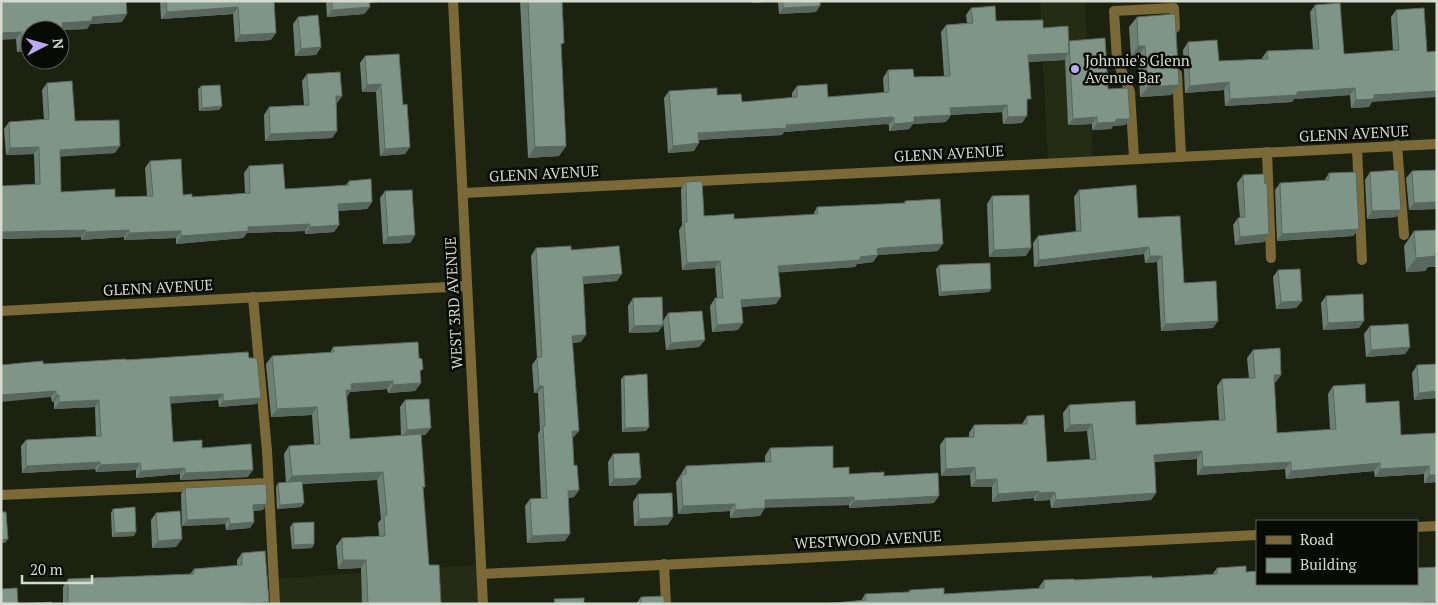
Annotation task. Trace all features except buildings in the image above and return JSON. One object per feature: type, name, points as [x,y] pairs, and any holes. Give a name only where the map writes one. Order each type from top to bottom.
[{"type":"street","name":"WEST 3RD AVENUE","points":[[454,1],[483,604]]},
{"type":"street","points":[[1134,158],[1130,92],[1117,60],[1114,11],[1174,8],[1175,37]]},
{"type":"street","points":[[1177,66],[1181,156]]},
{"type":"street","name":"GLENN AVENUE","points":[[463,193],[1437,144]]},
{"type":"street","points":[[1397,145],[1404,235]]},
{"type":"street","points":[[1357,148],[1362,260]]},
{"type":"street","points":[[1267,152],[1271,258]]},
{"type":"street","name":"GLENN AVENUE","points":[[1,311],[467,286]]},
{"type":"street","points":[[253,297],[264,406],[274,604]]},
{"type":"street","points":[[1,495],[268,483]]},
{"type":"street","points":[[1418,527],[1437,526]]},
{"type":"street","name":"WESTWOOD AVENUE","points":[[482,574],[1256,535]]},
{"type":"street","points":[[664,564],[666,604]]},
{"type":"shaded area","points":[[1040,1],[1085,1],[1093,158],[1048,158]]},
{"type":"shaded area","points":[[478,565],[480,604],[275,604],[273,579]]},
{"type":"place","name":"Johnnie's Glenn Avenue Bar","points":[[1075,69]]}]
